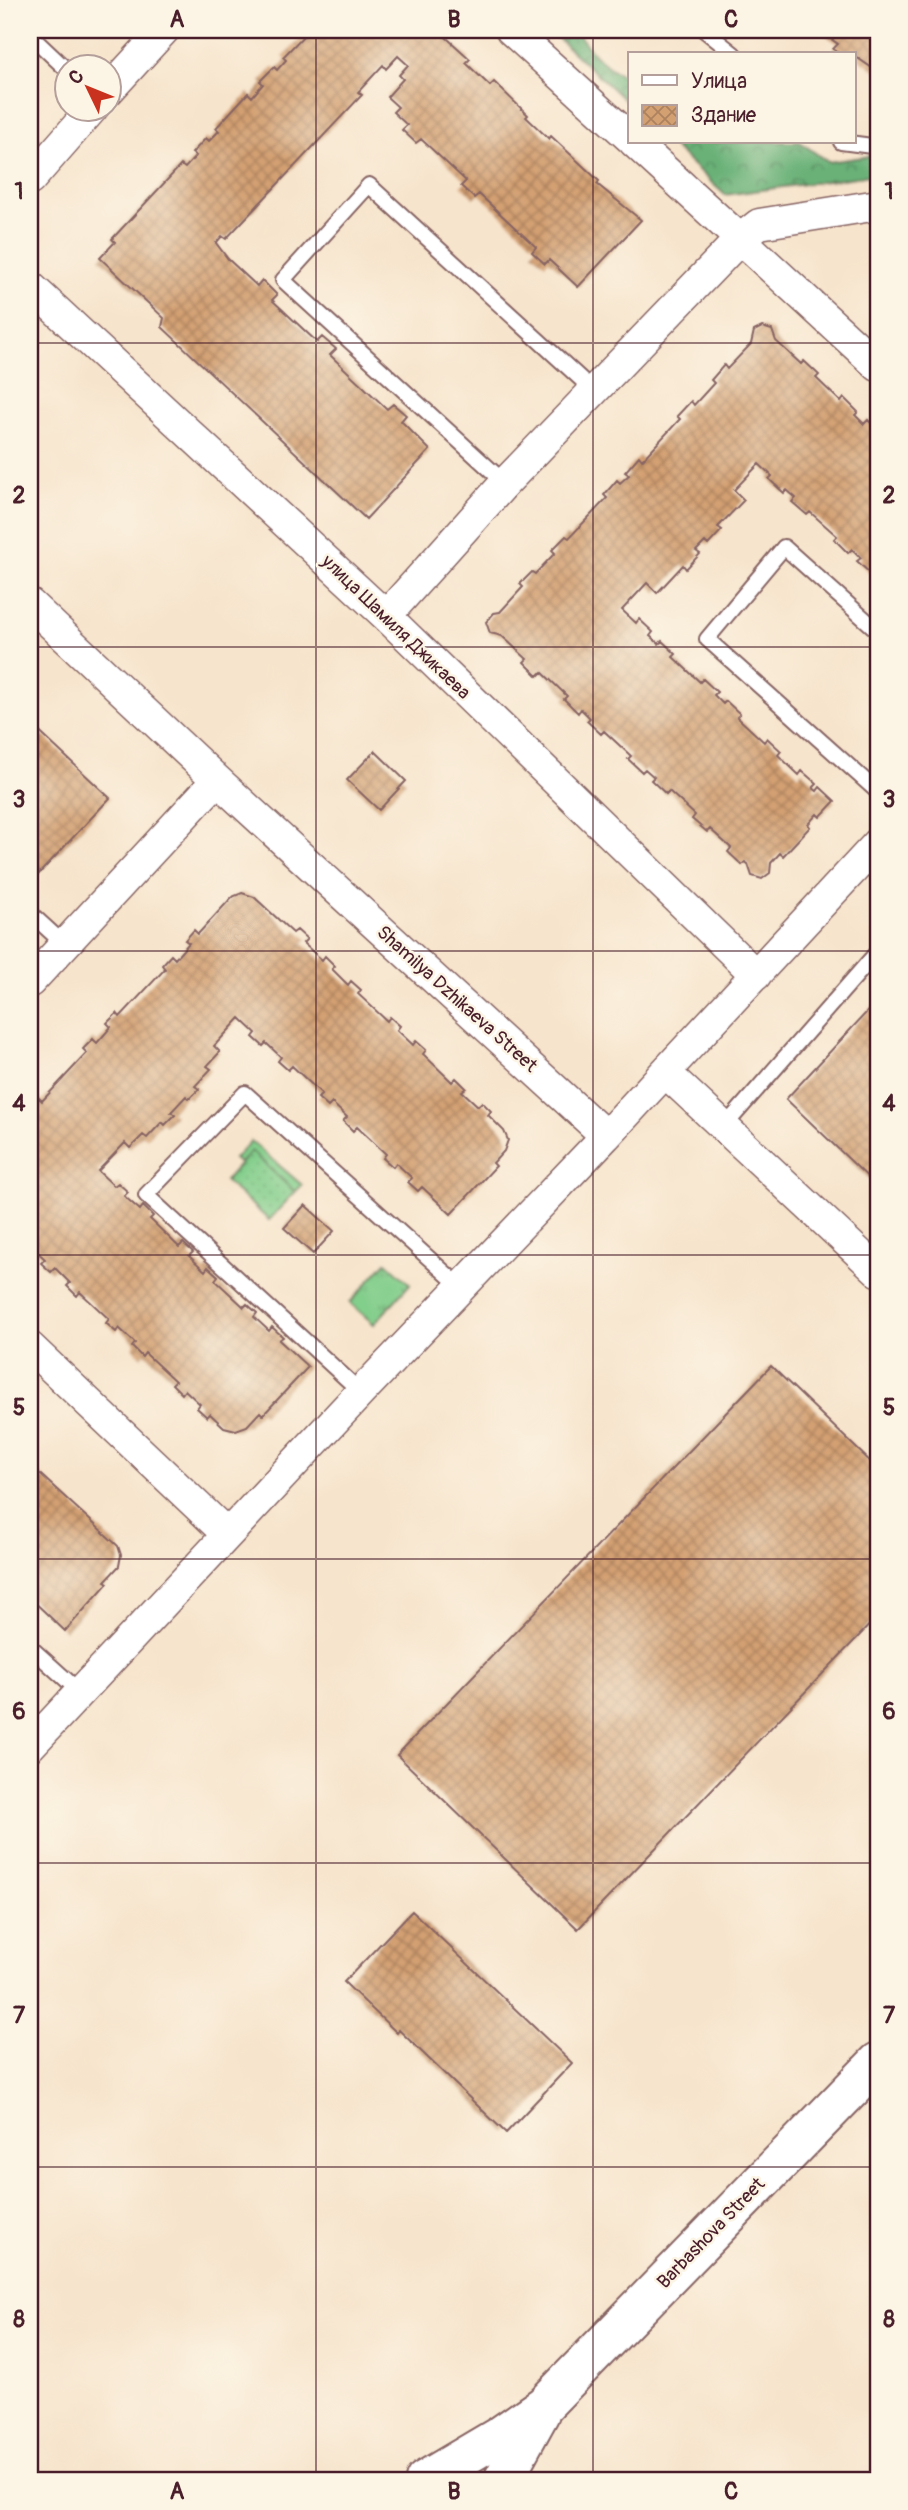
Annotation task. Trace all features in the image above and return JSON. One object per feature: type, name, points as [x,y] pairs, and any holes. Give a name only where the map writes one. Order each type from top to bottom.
[{"type":"main road","name":"Barbashova Street","points":[[425,2480],[501,2435],[544,2405],[878,2062]]},
{"type":"main road","name":"Barbashova Street","points":[[503,2480],[544,2405]]},
{"type":"street","points":[[122,76],[164,30]]},
{"type":"street","points":[[512,30],[628,136]]},
{"type":"street","points":[[30,180],[81,122]]},
{"type":"street","points":[[636,144],[878,366]]},
{"type":"street","points":[[386,616],[505,483],[740,239],[759,224],[878,205]]},
{"type":"street","name":"улица Шамиля Джикаева","points":[[30,286],[386,616],[756,975]]},
{"type":"street","name":"Shamilya Dzhikaeva Street","points":[[30,604],[216,780],[606,1136]]},
{"type":"street","points":[[30,982],[216,780]]},
{"type":"street","points":[[30,1746],[361,1392],[606,1136],[878,843]]},
{"type":"street","points":[[665,1072],[878,1271]]},
{"type":"street","points":[[30,1347],[227,1534]]},
{"type":"lane","points":[[704,30],[732,52]]},
{"type":"lane","points":[[30,35],[52,56]]},
{"type":"lane","points":[[856,144],[872,146],[878,143]]},
{"type":"lane","points":[[505,483],[283,280],[369,186],[594,391]]},
{"type":"lane","points":[[878,631],[784,547],[707,639],[878,792]]},
{"type":"lane","points":[[30,913],[65,945]]},
{"type":"lane","points":[[724,1127],[878,951]]},
{"type":"lane","points":[[361,1392],[146,1195],[245,1093],[462,1288]]},
{"type":"lane","points":[[30,1647],[80,1693]]},
{"type":"green space","points":[[549,30],[575,30],[606,65],[628,76],[628,103]]},
{"type":"green space","points":[[670,144],[803,144],[828,162],[878,155],[878,174],[725,195]]},
{"type":"green space","points":[[251,1141],[302,1185],[295,1192],[251,1152],[240,1164],[234,1159]]},
{"type":"green space","points":[[251,1151],[295,1192],[269,1220],[225,1181]]},
{"type":"green space","points":[[386,1262],[410,1284],[374,1324],[350,1303]]},
{"type":"building","points":[[309,30],[438,30],[470,59],[466,63],[490,86],[494,82],[549,139],[551,136],[599,181],[597,184],[641,220],[578,287],[549,260],[545,264],[532,252],[536,247],[479,194],[474,198],[461,186],[466,181],[421,139],[416,143],[402,130],[407,125],[393,112],[398,107],[387,97],[403,79],[399,75],[408,65],[398,56],[386,69],[383,65],[358,92],[362,95],[226,239],[222,236],[216,243],[228,259],[257,286],[262,280],[277,295],[272,300],[317,342],[322,337],[336,349],[330,355],[387,409],[393,404],[406,415],[401,421],[430,450],[366,519],[162,327],[164,318],[100,258],[115,242],[112,239],[181,165],[185,168],[196,156],[192,153],[206,138],[209,141],[219,131],[216,128],[248,93],[252,97],[263,84],[260,81],[274,67],[277,70],[286,60],[283,57]]},
{"type":"building","points":[[818,30],[878,30],[878,72],[856,57],[856,52],[838,52],[833,49],[838,44]]},
{"type":"building","points":[[762,327],[772,330],[776,341],[801,364],[804,361],[819,375],[816,378],[841,402],[844,398],[858,412],[855,415],[864,424],[868,420],[878,430],[878,575],[875,572],[872,575],[857,561],[861,558],[852,549],[848,553],[834,539],[837,536],[810,512],[807,515],[792,502],[796,498],[787,490],[784,493],[769,479],[772,476],[759,464],[734,490],[744,500],[718,527],[722,530],[708,545],[705,542],[696,551],[700,554],[686,569],[683,565],[657,593],[647,583],[622,610],[636,623],[639,619],[653,632],[650,636],[659,644],[662,641],[676,654],[673,657],[700,682],[703,679],[717,692],[714,695],[723,704],[726,701],[740,714],[737,717],[764,742],[767,738],[781,751],[778,755],[799,775],[802,771],[817,784],[813,788],[817,791],[820,787],[835,801],[820,817],[817,814],[808,824],[810,827],[783,856],[780,853],[771,863],[770,873],[762,879],[752,876],[748,864],[745,862],[742,865],[728,852],[731,848],[710,829],[707,832],[692,819],[695,815],[669,791],[666,794],[651,780],[654,777],[645,769],[642,772],[628,759],[631,756],[604,731],[601,734],[587,721],[590,718],[581,709],[578,713],[564,699],[567,696],[542,672],[538,676],[524,662],[527,659],[502,636],[490,633],[486,622],[494,613],[500,612],[523,587],[520,584],[532,572],[535,574],[555,553],[552,550],[566,536],[569,538],[607,498],[604,495],[617,480],[620,483],[629,475],[625,472],[639,456],[642,460],[680,419],[677,416],[691,401],[694,405],[714,383],[711,380],[724,365],[727,369],[751,344],[754,331]]},
{"type":"building","points":[[30,723],[110,798],[34,879],[30,875]]},
{"type":"building","points":[[375,751],[406,781],[379,810],[347,780]]},
{"type":"building","points":[[242,893],[254,897],[293,933],[297,930],[307,939],[303,943],[322,960],[325,956],[335,966],[332,969],[348,985],[351,981],[361,990],[358,994],[387,1021],[390,1017],[400,1026],[397,1030],[413,1045],[416,1041],[426,1050],[423,1054],[452,1082],[456,1078],[466,1088],[462,1091],[478,1106],[482,1102],[491,1111],[488,1115],[504,1131],[508,1140],[504,1151],[493,1163],[496,1166],[451,1214],[422,1187],[418,1191],[408,1182],[412,1178],[396,1163],[393,1167],[383,1158],[386,1154],[357,1127],[353,1131],[343,1121],[347,1117],[332,1103],[328,1107],[318,1098],[322,1094],[292,1066],[288,1070],[278,1061],[281,1057],[266,1043],[263,1046],[253,1037],[256,1033],[240,1018],[214,1046],[220,1052],[207,1066],[211,1069],[195,1086],[199,1089],[189,1099],[186,1096],[171,1112],[175,1115],[165,1125],[162,1122],[147,1138],[143,1135],[130,1148],[125,1143],[98,1171],[114,1186],[118,1183],[128,1192],[124,1196],[140,1210],[143,1206],[153,1216],[150,1219],[179,1247],[183,1243],[193,1252],[189,1256],[205,1271],[208,1267],[218,1276],[215,1280],[244,1307],[247,1304],[257,1313],[254,1317],[269,1331],[272,1327],[283,1337],[279,1340],[308,1367],[263,1415],[260,1412],[247,1426],[236,1430],[224,1427],[210,1414],[207,1417],[197,1408],[200,1404],[185,1390],[182,1394],[172,1384],[175,1381],[145,1353],[142,1357],[132,1347],[135,1343],[119,1328],[116,1332],[106,1323],[109,1319],[80,1292],[77,1296],[67,1286],[70,1283],[55,1268],[51,1272],[41,1263],[45,1259],[30,1245],[30,1115],[34,1111],[30,1107],[39,1098],[42,1101],[87,1053],[83,1049],[93,1039],[97,1043],[111,1027],[107,1023],[117,1013],[120,1017],[165,969],[162,965],[171,955],[175,959],[189,943],[185,940],[194,930],[198,934],[232,897]]},
{"type":"building","points":[[878,1000],[878,1187],[786,1099]]},
{"type":"building","points":[[305,1205],[334,1231],[313,1254],[284,1228]]},
{"type":"building","points":[[771,1366],[878,1469],[878,1616],[578,1929],[397,1755]]},
{"type":"building","points":[[30,1465],[118,1546],[121,1555],[119,1566],[105,1581],[108,1583],[65,1631],[30,1598]]},
{"type":"building","points":[[412,1911],[572,2063],[506,2133],[399,2030],[397,2033],[344,1982]]}]
